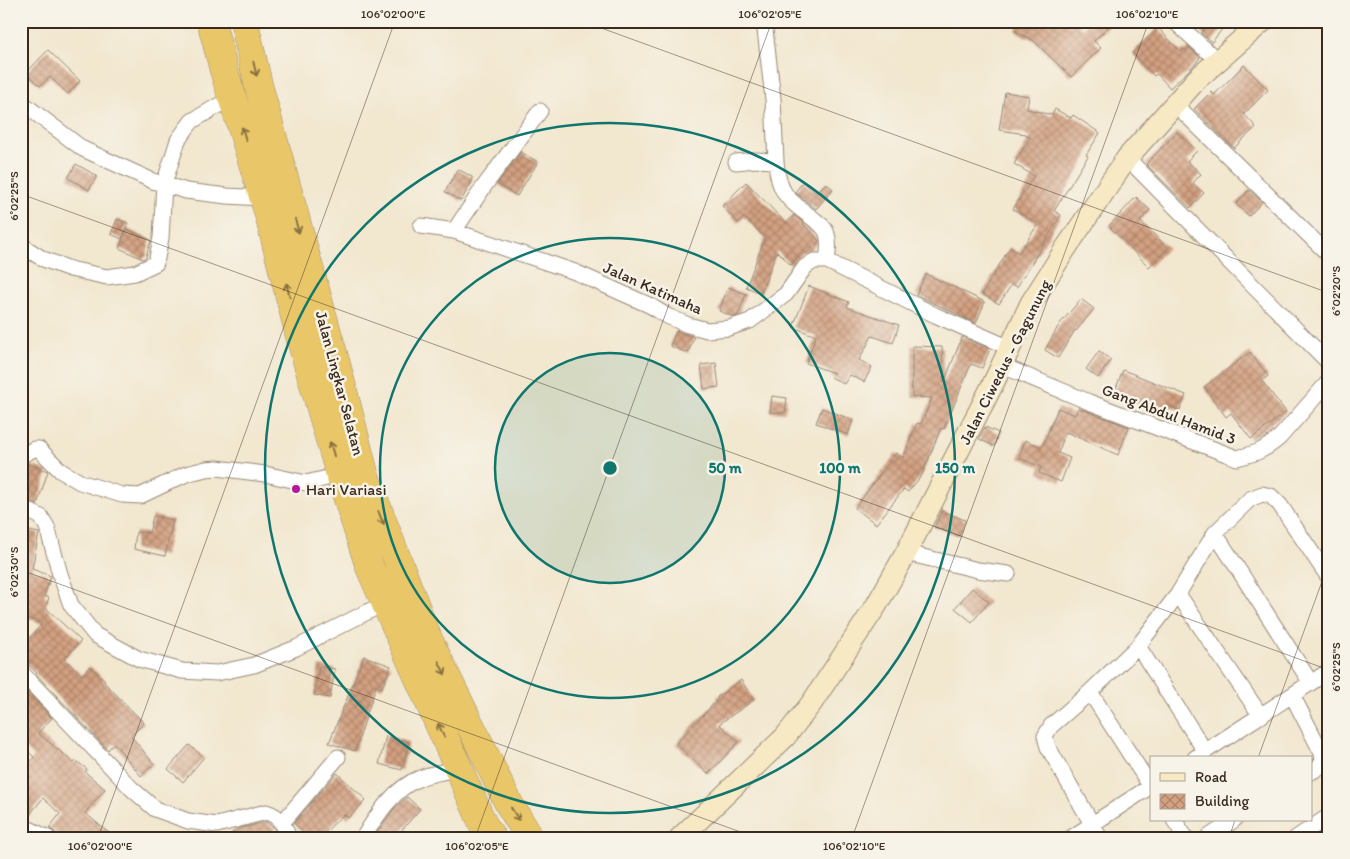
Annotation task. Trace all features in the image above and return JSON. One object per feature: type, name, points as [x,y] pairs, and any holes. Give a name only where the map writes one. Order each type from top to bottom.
[{"type":"highway","name":"Jalan Lingkar Selatan","points":[[211,21],[232,98],[264,198],[313,333],[338,371],[365,476],[397,561],[428,639],[509,804],[530,838]]},
{"type":"highway","name":"Jalan Lingkar Selatan","points":[[244,21],[313,333],[310,373],[340,475],[370,568],[458,769],[483,824],[492,838]]},
{"type":"highway","points":[[370,568],[397,561]]},
{"type":"street","points":[[1174,21],[1217,60]]},
{"type":"street","name":"Jalan Ciwedus - Gagunung","points":[[680,838],[785,737],[811,704],[876,606],[906,553],[1006,357],[1031,303],[1127,158],[1217,60],[1263,21]]},
{"type":"street","points":[[768,23],[777,177],[782,191],[791,202],[823,226],[827,234],[828,245],[826,261],[935,315],[1006,357]]},
{"type":"street","points":[[21,245],[43,260],[70,269],[106,277],[135,273],[156,263],[161,238],[164,184],[178,140],[192,121],[232,98]]},
{"type":"street","points":[[21,102],[83,149],[164,184],[186,191],[264,198]]},
{"type":"street","points":[[1175,104],[1329,256]]},
{"type":"street","points":[[454,230],[540,111]]},
{"type":"street","points":[[1127,158],[1329,363]]},
{"type":"street","points":[[736,162],[755,160],[776,161]]},
{"type":"street","name":"Jalan Katimaha","points":[[421,226],[454,230],[575,272],[651,306],[688,326],[707,330],[729,328],[750,321],[786,294],[805,267],[814,261],[826,261]]},
{"type":"street","name":"Gang Abdul Hamid 3","points":[[1006,357],[1089,402],[1237,458],[1259,453],[1280,437],[1329,381]]},
{"type":"street","points":[[21,456],[34,449],[39,449],[62,471],[80,482],[122,495],[140,496],[186,474],[206,469],[217,468],[266,474],[306,483],[340,475]]},
{"type":"street","points":[[1100,838],[1048,747],[1045,736],[1051,726],[1138,646],[1178,594],[1215,532],[1250,499],[1262,494],[1271,496],[1280,505],[1329,578]]},
{"type":"street","points":[[21,507],[41,517],[47,527],[71,605],[95,635],[139,659],[182,671],[217,673],[254,665],[296,648],[385,603]]},
{"type":"street","points":[[1215,532],[1311,683]]},
{"type":"street","points":[[906,553],[978,570],[1008,574]]},
{"type":"street","points":[[1178,594],[1260,716]]},
{"type":"street","points":[[1138,646],[1200,755],[1329,671]]},
{"type":"street","points":[[21,672],[131,788],[155,809],[188,821],[217,826],[266,812],[274,814],[283,822],[289,838]]},
{"type":"street","points":[[1090,692],[1150,784]]},
{"type":"street","points":[[1292,695],[1322,753],[1323,760],[1318,768],[1312,771]]},
{"type":"street","points":[[283,822],[338,758]]},
{"type":"street","points":[[364,838],[380,810],[402,789],[419,778],[458,769]]},
{"type":"street","points":[[1071,838],[1150,787]]},
{"type":"street","points":[[1296,838],[1329,816]]},
{"type":"street","points":[[1175,822],[1186,838]]},
{"type":"street","points":[[1206,838],[1231,822]]},
{"type":"street","points":[[23,829],[48,838]]},
{"type":"building","points":[[1020,21],[1074,21],[1082,29],[1090,21],[1114,21],[1094,41],[1101,48],[1071,77],[1033,40],[1015,31]]},
{"type":"building","points":[[1210,21],[1214,21],[1223,28],[1212,42],[1201,33]]},
{"type":"building","points":[[1158,28],[1181,52],[1184,49],[1186,51],[1189,47],[1200,57],[1170,88],[1157,74],[1154,76],[1132,53]]},
{"type":"building","points":[[48,50],[80,81],[68,94],[50,77],[40,86],[26,73]]},
{"type":"building","points":[[1244,65],[1268,90],[1244,114],[1256,127],[1234,148],[1194,109],[1211,92],[1214,95]]},
{"type":"building","points":[[1005,92],[1029,96],[1027,109],[1052,115],[1055,109],[1071,118],[1073,115],[1100,133],[1054,211],[1061,215],[1017,287],[1012,284],[999,304],[982,294],[1010,247],[1019,253],[1038,224],[1013,209],[1034,176],[1014,164],[1030,137],[1026,136],[1026,134],[999,130]]},
{"type":"building","points":[[1177,132],[1197,151],[1187,161],[1201,174],[1193,183],[1204,193],[1190,208],[1146,164]]},
{"type":"building","points":[[521,152],[538,162],[517,196],[497,184]]},
{"type":"building","points":[[76,164],[97,176],[89,190],[68,178]]},
{"type":"building","points":[[458,169],[472,177],[472,181],[461,201],[445,192]]},
{"type":"building","points":[[746,182],[786,223],[794,215],[804,223],[819,241],[806,254],[803,251],[791,265],[777,251],[761,293],[746,287],[765,238],[744,217],[738,223],[722,206]]},
{"type":"building","points":[[803,182],[816,193],[826,183],[833,189],[816,209],[795,192]]},
{"type":"building","points":[[1249,190],[1262,202],[1249,216],[1236,204]]},
{"type":"building","points":[[1136,197],[1150,210],[1140,221],[1168,248],[1149,267],[1109,226]]},
{"type":"building","points":[[117,219],[128,223],[122,239],[111,234]]},
{"type":"building","points":[[127,229],[151,240],[146,257],[143,259],[119,248]]},
{"type":"building","points":[[926,274],[985,302],[976,323],[916,295]]},
{"type":"building","points":[[809,286],[849,302],[847,307],[899,325],[893,343],[872,336],[859,360],[872,367],[864,382],[850,375],[844,384],[831,377],[834,373],[806,363],[816,336],[793,327]]},
{"type":"building","points":[[728,287],[746,294],[738,315],[734,317],[719,311]]},
{"type":"building","points":[[1081,299],[1094,309],[1075,330],[1058,358],[1045,350],[1059,325]]},
{"type":"building","points":[[676,331],[694,337],[688,353],[670,346]]},
{"type":"building","points":[[962,337],[990,349],[982,368],[971,364],[944,429],[941,428],[922,475],[908,492],[904,489],[876,524],[855,508],[896,453],[903,458],[917,423],[921,424],[932,398],[912,397],[912,346],[942,347],[944,383]]},
{"type":"building","points":[[1099,351],[1111,360],[1098,378],[1086,369]]},
{"type":"building","points":[[1250,352],[1268,376],[1262,381],[1286,412],[1251,439],[1231,413],[1226,417],[1204,387]]},
{"type":"building","points":[[716,363],[719,387],[704,389],[701,365]]},
{"type":"building","points":[[1123,370],[1186,395],[1180,410],[1170,406],[1166,417],[1114,393]]},
{"type":"building","points":[[772,396],[787,398],[785,413],[770,412]]},
{"type":"building","points":[[822,408],[853,420],[848,435],[816,423]]},
{"type":"building","points":[[1058,408],[1075,415],[1078,408],[1129,427],[1118,455],[1066,432],[1058,453],[1070,458],[1061,482],[1039,473],[1041,467],[1019,458],[1025,440],[1042,447]]},
{"type":"building","points":[[985,427],[999,433],[994,446],[979,439]]},
{"type":"building","points":[[27,464],[48,471],[37,505],[21,498],[21,465]]},
{"type":"building","points":[[942,511],[965,520],[959,536],[934,527]]},
{"type":"building","points":[[153,516],[173,520],[165,556],[134,549],[136,532],[149,533]]},
{"type":"building","points":[[21,529],[39,533],[32,569],[51,576],[44,596],[49,598],[45,607],[81,641],[64,659],[82,675],[90,666],[144,723],[131,736],[154,764],[141,776],[114,743],[108,750],[21,658],[21,647],[42,624],[21,615]]},
{"type":"building","points":[[972,588],[989,602],[972,622],[955,608]]},
{"type":"building","points":[[364,656],[391,666],[382,688],[376,686],[355,751],[329,743]]},
{"type":"building","points":[[319,666],[335,669],[330,698],[314,695]]},
{"type":"building","points":[[741,680],[754,700],[719,724],[739,742],[708,774],[676,744],[718,699],[717,697]]},
{"type":"building","points":[[23,687],[52,718],[38,733],[74,763],[76,761],[87,769],[85,772],[105,789],[85,813],[115,838],[57,838],[55,832],[49,828],[60,814],[43,798],[27,818],[21,816],[21,773],[34,757],[21,745],[21,689]]},
{"type":"building","points":[[386,736],[409,742],[402,770],[379,764]]},
{"type":"building","points":[[189,745],[204,757],[183,782],[168,769]]},
{"type":"building","points":[[337,773],[366,800],[348,818],[344,814],[319,838],[308,838],[294,823]]},
{"type":"building","points":[[407,797],[420,809],[395,838],[382,838],[377,833],[394,809]]},
{"type":"building","points":[[266,822],[273,827],[278,835],[274,838],[224,838],[238,829]]},
{"type":"place","name":"Hari Variasi","points":[[296,489]]}]
